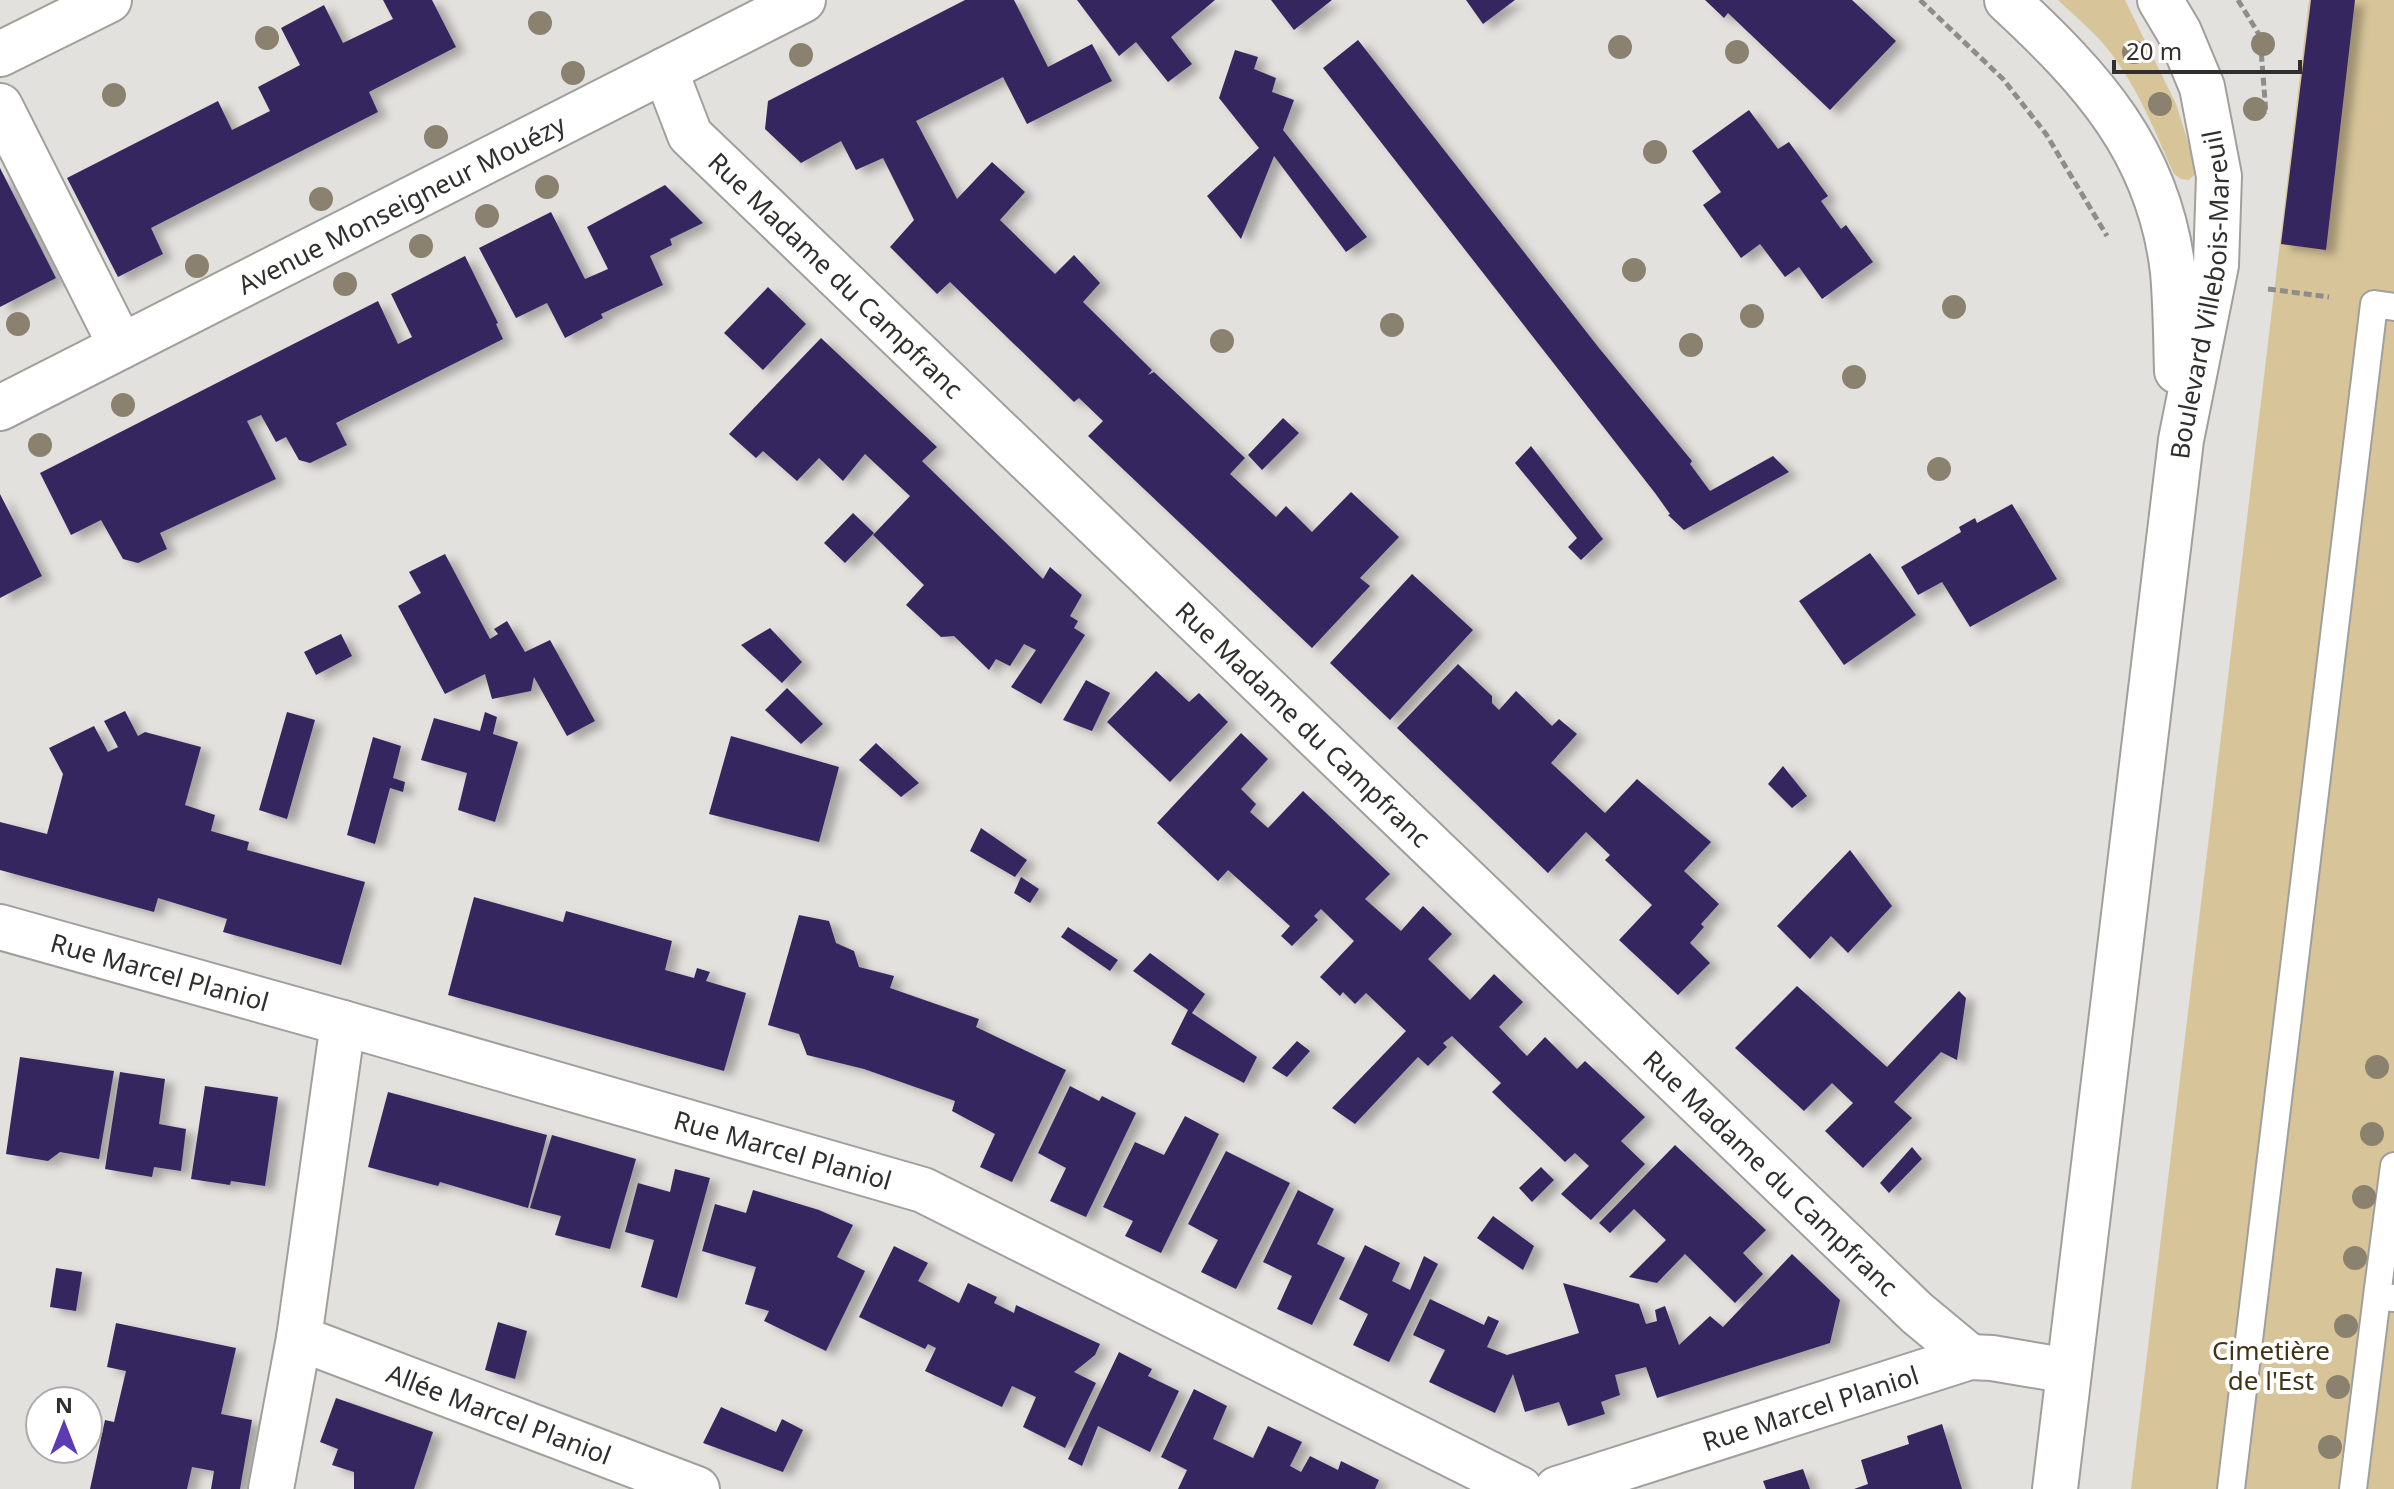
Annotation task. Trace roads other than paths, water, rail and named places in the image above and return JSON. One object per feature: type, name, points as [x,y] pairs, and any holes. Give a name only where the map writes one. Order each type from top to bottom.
[{"type":"street","points":[[0,54],[109,0]]},
{"type":"street","name":"Avenue Monseigneur Mouézy","points":[[0,408],[803,0]]},
{"type":"street","name":"Boulevard Villebois-Mareuil","points":[[2007,0],[2065,54],[2108,107],[2131,141],[2148,176],[2162,221],[2172,271],[2181,440]]},
{"type":"street","name":"Boulevard Villebois-Mareuil","points":[[2160,0],[2179,32],[2202,87],[2219,176],[2216,265],[2181,440]]},
{"type":"street","name":"Rue Madame du Campfranc","points":[[665,70],[690,135],[1905,1302],[1970,1357]]},
{"type":"street","points":[[0,106],[121,346]]},
{"type":"street","points":[[2055,1489],[2181,440]]},
{"type":"street","name":"Rue Marcel Planiol","points":[[0,927],[923,1190],[1520,1489]]},
{"type":"street","points":[[271,1489],[299,1338],[343,1023]]},
{"type":"street","name":"Allée Marcel Planiol","points":[[299,1338],[697,1489]]},
{"type":"street","name":"Rue Marcel Planiol","points":[[1557,1489],[1970,1357],[2069,1371]]},
{"type":"lane","points":[[2231,1489],[2384,305]]},
{"type":"lane","points":[[2353,1489],[2386,1297],[2394,1166]]},
{"type":"park label","name":"Cimetière de l'Est","points":[[2271,1365]]}]
